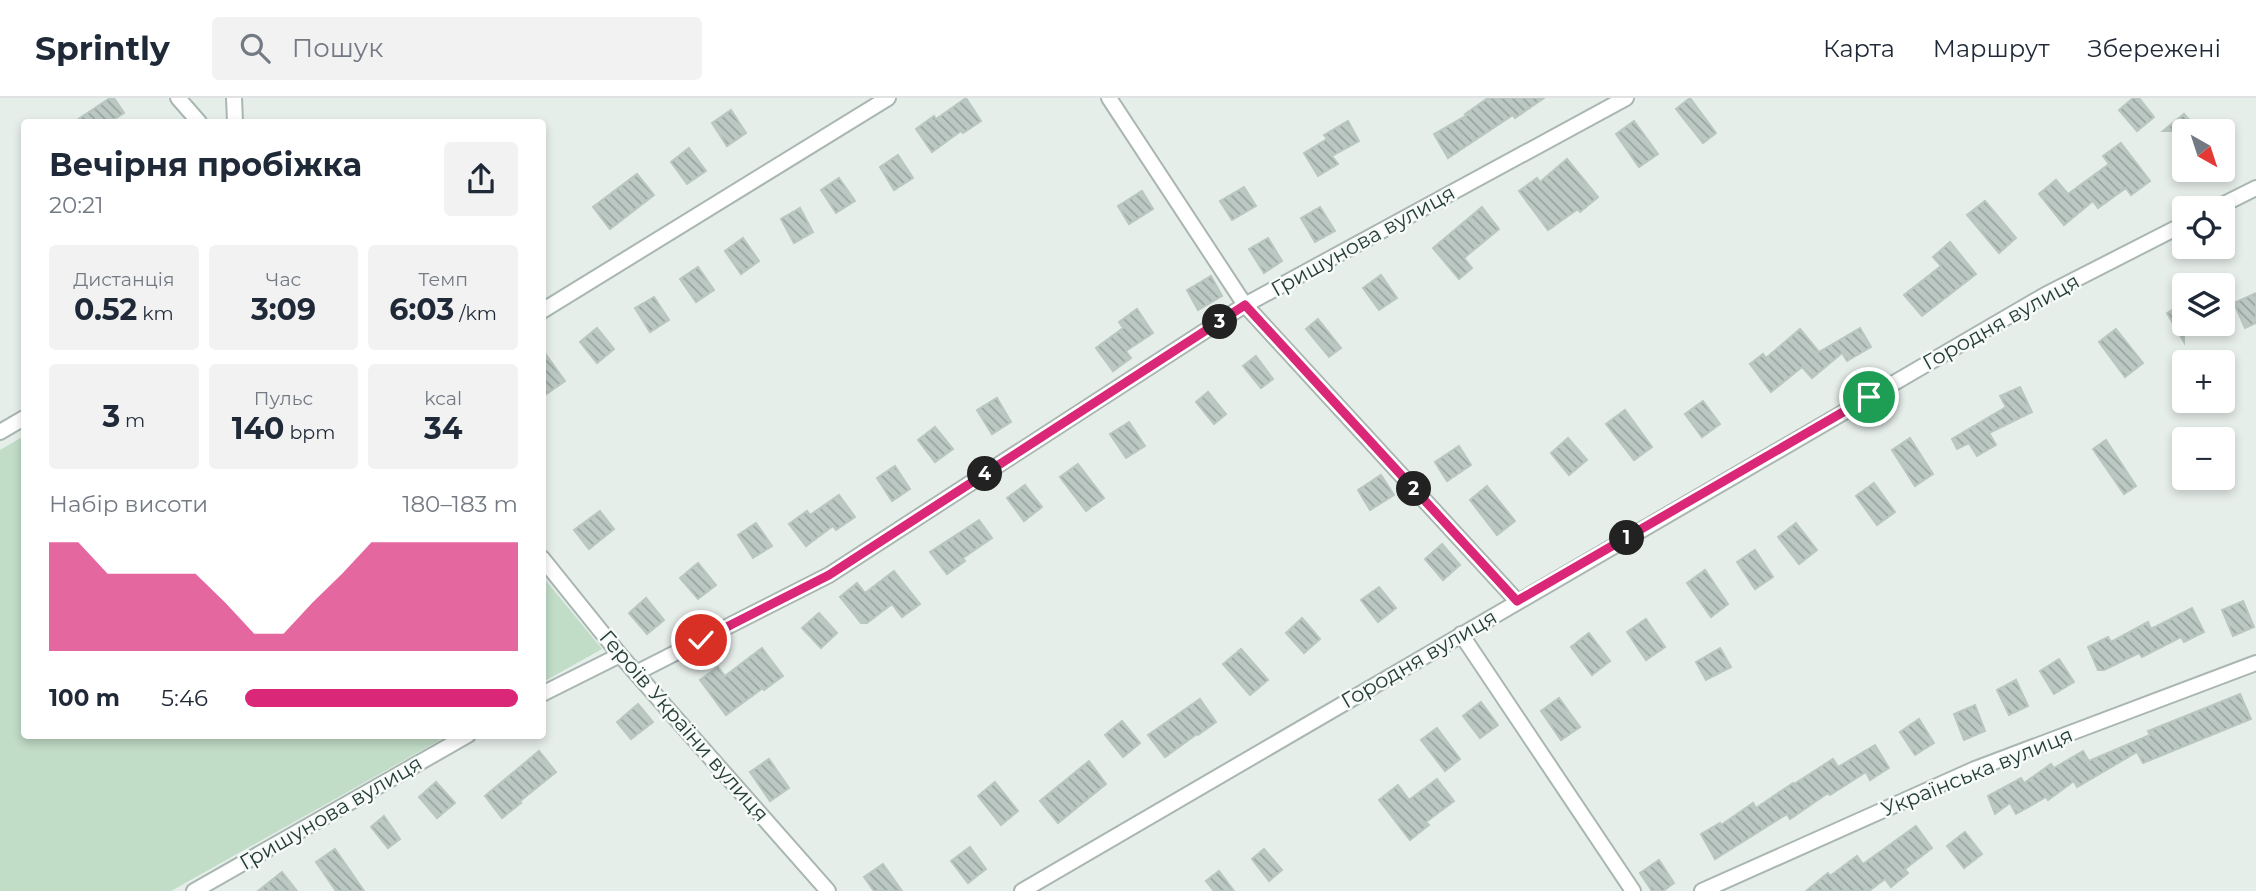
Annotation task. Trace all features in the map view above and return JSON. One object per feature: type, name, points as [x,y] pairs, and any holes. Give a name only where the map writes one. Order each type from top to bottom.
[{"type":"street","points":[[178,98],[196,119]]},
{"type":"street","points":[[234,98],[235,119]]},
{"type":"street","points":[[546,309],[888,98]]},
{"type":"street","points":[[1109,98],[1245,305],[1517,601]]},
{"type":"street","name":"Гришунова вулиця","points":[[636,673],[829,575],[1245,305],[1626,98]]},
{"type":"street","points":[[2235,198],[2256,188]]},
{"type":"street","name":"Городня вулиця","points":[[1022,891],[2045,295],[2172,230]]},
{"type":"street","points":[[0,432],[21,420]]},
{"type":"street","name":"Героїв України вулиця","points":[[546,563],[620,655],[828,891]]},
{"type":"street","points":[[1461,634],[1633,891]]},
{"type":"street","points":[[546,692],[620,655]]},
{"type":"street","name":"Українська вулиця","points":[[1702,891],[1975,769],[2256,663]]},
{"type":"street","name":"Гришунова вулиця","points":[[194,891],[461,739]]},
{"type":"green space","points":[[21,438],[21,739],[442,739],[171,891],[0,891],[0,450]]},
{"type":"green space","points":[[546,581],[602,649],[546,680]]},
{"type":"building","points":[[110,98],[114,98],[124,113],[115,119],[78,119]]},
{"type":"building","points":[[966,98],[981,121],[963,133],[961,131],[932,152],[916,129]]},
{"type":"building","points":[[1488,98],[1544,98],[1448,158],[1434,134],[1467,115],[1465,114]]},
{"type":"building","points":[[1690,98],[1716,133],[1703,143],[1676,109]]},
{"type":"building","points":[[2133,98],[2139,98],[2154,117],[2137,131],[2119,110]]},
{"type":"building","points":[[731,110],[746,133],[727,146],[712,123]]},
{"type":"building","points":[[1348,121],[1359,141],[1332,156],[1338,164],[1318,176],[1304,153],[1327,139],[1324,135]]},
{"type":"building","points":[[1634,121],[1658,154],[1639,167],[1616,134]]},
{"type":"building","points":[[2172,124],[2172,131],[2163,131]]},
{"type":"building","points":[[2121,143],[2150,181],[2131,195],[2126,188],[2098,208],[2093,201],[2064,225],[2039,194],[2056,180],[2068,194],[2109,164],[2103,156]]},
{"type":"building","points":[[689,148],[706,171],[687,184],[671,162]]},
{"type":"building","points":[[898,155],[913,178],[894,190],[880,167]]},
{"type":"building","points":[[1567,159],[1598,197],[1580,212],[1578,209],[1548,230],[1519,191],[1537,178],[1540,182]]},
{"type":"building","points":[[637,174],[654,195],[610,229],[593,207]]},
{"type":"building","points":[[839,178],[855,201],[836,213],[821,190]]},
{"type":"building","points":[[1244,187],[1256,206],[1232,220],[1220,201]]},
{"type":"building","points":[[1142,191],[1153,209],[1129,224],[1118,206]]},
{"type":"building","points":[[1985,201],[2016,238],[1999,253],[1967,215]]},
{"type":"building","points":[[1320,207],[1335,231],[1315,242],[1301,218]]},
{"type":"building","points":[[1482,207],[1499,229],[1464,258],[1472,268],[1459,279],[1433,248]]},
{"type":"building","points":[[800,208],[813,232],[794,243],[781,219]]},
{"type":"building","points":[[743,238],[759,261],[741,274],[725,251]]},
{"type":"building","points":[[1268,238],[1282,261],[1264,273],[1249,249]]},
{"type":"building","points":[[1950,242],[1976,274],[1922,316],[1904,295],[1941,266],[1933,257]]},
{"type":"building","points":[[698,267],[714,290],[696,302],[680,279]]},
{"type":"building","points":[[1381,275],[1397,298],[1379,310],[1363,288]]},
{"type":"building","points":[[1211,276],[1222,296],[1198,310],[1187,290]]},
{"type":"building","points":[[2256,293],[2256,323],[2245,328],[2235,303]]},
{"type":"building","points":[[654,297],[669,320],[650,332],[635,308]]},
{"type":"building","points":[[1137,309],[1153,333],[1126,351],[1131,358],[1113,371],[1096,348],[1123,328],[1119,322]]},
{"type":"building","points":[[1318,319],[1341,348],[1329,357],[1306,329]]},
{"type":"building","points":[[597,328],[614,349],[597,363],[580,342]]},
{"type":"building","points":[[1860,328],[1871,347],[1847,361],[1842,353],[1812,378],[1802,367],[1771,392],[1750,364],[1763,354],[1766,358],[1800,329],[1819,352]]},
{"type":"building","points":[[2116,329],[2143,363],[2125,377],[2099,342]]},
{"type":"building","points":[[546,355],[565,381],[546,394]]},
{"type":"building","points":[[1256,356],[1273,379],[1261,388],[1243,366]]},
{"type":"building","points":[[2020,387],[2032,412],[1989,433],[1996,445],[1977,456],[1969,443],[1957,449],[1952,439],[2006,407],[2000,396]]},
{"type":"building","points":[[1208,392],[1226,414],[1214,424],[1196,402]]},
{"type":"building","points":[[997,398],[1011,422],[992,434],[977,410]]},
{"type":"building","points":[[1703,401],[1720,424],[1702,437],[1685,414]]},
{"type":"building","points":[[1625,410],[1652,447],[1634,460],[1606,424]]},
{"type":"building","points":[[1129,422],[1145,446],[1126,458],[1110,434]]},
{"type":"building","points":[[935,427],[953,449],[935,462],[918,440]]},
{"type":"building","points":[[1568,438],[1587,460],[1569,475],[1551,453]]},
{"type":"building","points":[[1910,438],[1933,474],[1915,486],[1892,450]]},
{"type":"building","points":[[2106,440],[2136,486],[2124,494],[2093,449]]},
{"type":"building","points":[[1459,446],[1471,465],[1447,481],[1435,462]]},
{"type":"building","points":[[1078,464],[1104,498],[1086,511],[1060,477]]},
{"type":"building","points":[[895,466],[910,489],[892,501],[877,478]]},
{"type":"building","points":[[1381,475],[1394,495],[1370,510],[1358,490]]},
{"type":"building","points":[[1874,483],[1895,512],[1877,525],[1856,496]]},
{"type":"building","points":[[1025,485],[1042,507],[1024,521],[1007,498]]},
{"type":"building","points":[[1487,486],[1515,521],[1497,535],[1470,500]]},
{"type":"building","points":[[839,495],[855,517],[836,530],[833,526],[806,546],[789,524],[807,511],[810,515]]},
{"type":"building","points":[[600,511],[614,529],[589,549],[574,530]]},
{"type":"building","points":[[979,520],[992,538],[963,558],[965,561],[947,574],[930,552]]},
{"type":"building","points":[[756,523],[772,546],[753,558],[738,535]]},
{"type":"building","points":[[1796,523],[1817,550],[1799,564],[1778,537]]},
{"type":"building","points":[[1442,544],[1460,565],[1443,580],[1425,559]]},
{"type":"building","points":[[1755,550],[1773,577],[1755,589],[1737,562]]},
{"type":"building","points":[[698,563],[716,585],[698,599],[680,578]]},
{"type":"building","points":[[1705,570],[1728,604],[1711,617],[1687,583]]},
{"type":"building","points":[[894,571],[920,604],[902,617],[892,604],[867,623],[861,623],[840,597],[857,583],[865,593]]},
{"type":"building","points":[[1379,587],[1396,608],[1378,622],[1361,600]]},
{"type":"building","points":[[646,598],[664,620],[647,634],[629,613]]},
{"type":"building","points":[[2243,601],[2254,627],[2233,636],[2222,610]]},
{"type":"building","points":[[2192,608],[2204,632],[2184,642],[2181,637],[2142,657],[2139,653],[2104,670],[2098,670],[2088,647],[2108,637],[2111,642],[2148,622],[2151,629]]},
{"type":"building","points":[[819,613],[837,633],[821,648],[802,628]]},
{"type":"building","points":[[1302,618],[1320,639],[1304,653],[1286,633]]},
{"type":"building","points":[[1646,619],[1665,647],[1646,660],[1627,632]]},
{"type":"building","points":[[1589,633],[1610,661],[1592,675],[1571,647]]},
{"type":"building","points":[[762,648],[783,676],[726,715],[700,680],[718,667],[725,676]]},
{"type":"building","points":[[1720,648],[1731,667],[1706,680],[1696,662]]},
{"type":"building","points":[[1241,649],[1268,680],[1250,695],[1223,664]]},
{"type":"building","points":[[2059,659],[2074,682],[2054,694],[2040,671]]},
{"type":"building","points":[[2016,680],[2028,706],[2009,715],[1997,690]]},
{"type":"building","points":[[2240,694],[2251,719],[2143,763],[2137,752],[2077,787],[2074,781],[2048,800],[2046,797],[2016,814],[2010,803],[1995,814],[1988,796],[2021,778],[2024,783],[2051,764],[2054,768],[2083,751],[2089,761],[2150,735],[2148,731]]},
{"type":"building","points":[[1559,698],[1580,727],[1561,740],[1541,711]]},
{"type":"building","points":[[1200,699],[1216,722],[1165,757],[1148,735]]},
{"type":"building","points":[[1481,702],[1498,725],[1480,738],[1463,716]]},
{"type":"building","points":[[638,704],[653,722],[631,739],[617,722]]},
{"type":"building","points":[[1975,705],[1985,731],[1964,740],[1954,714]]},
{"type":"building","points":[[1919,719],[1934,743],[1915,755],[1900,732]]},
{"type":"building","points":[[1122,721],[1140,743],[1123,757],[1105,735]]},
{"type":"building","points":[[1437,728],[1460,759],[1445,771],[1421,740]]},
{"type":"building","points":[[1875,745],[1889,768],[1870,780],[1866,772],[1830,795],[1828,793],[1790,819],[1787,814],[1715,859],[1701,834],[1720,823],[1721,825],[1753,803],[1756,808],[1833,759],[1838,767]]},
{"type":"building","points":[[539,751],[556,772],[502,818],[485,796]]},
{"type":"building","points":[[769,759],[789,788],[770,801],[750,772]]},
{"type":"building","points":[[1089,761],[1106,784],[1058,823],[1040,801]]},
{"type":"building","points":[[1437,779],[1454,801],[1426,822],[1429,825],[1410,840],[1379,800],[1398,785],[1409,800]]},
{"type":"building","points":[[436,782],[455,803],[437,818],[419,797]]},
{"type":"building","points":[[995,782],[1018,811],[1001,825],[978,796]]},
{"type":"building","points":[[384,816],[400,839],[388,848],[371,827]]},
{"type":"building","points":[[1916,826],[1932,848],[1905,869],[1908,873],[1891,887],[1885,879],[1869,891],[1806,891],[1828,873],[1830,876],[1857,856],[1863,864]]},
{"type":"building","points":[[1965,832],[1982,854],[1964,868],[1947,846]]},
{"type":"building","points":[[970,847],[986,869],[968,883],[951,861]]},
{"type":"building","points":[[335,849],[364,891],[336,891],[316,862]]},
{"type":"building","points":[[1264,849],[1282,870],[1269,881],[1252,859]]},
{"type":"building","points":[[1659,860],[1674,883],[1663,891],[1652,891],[1640,873]]},
{"type":"building","points":[[883,864],[902,891],[874,891],[864,877]]},
{"type":"building","points":[[1219,871],[1234,891],[1214,891],[1206,881]]},
{"type":"building","points":[[282,872],[297,891],[258,891]]},
{"type":"route","points":[[701,640],[829,575],[1245,305],[1517,601],[1869,397]]}]
